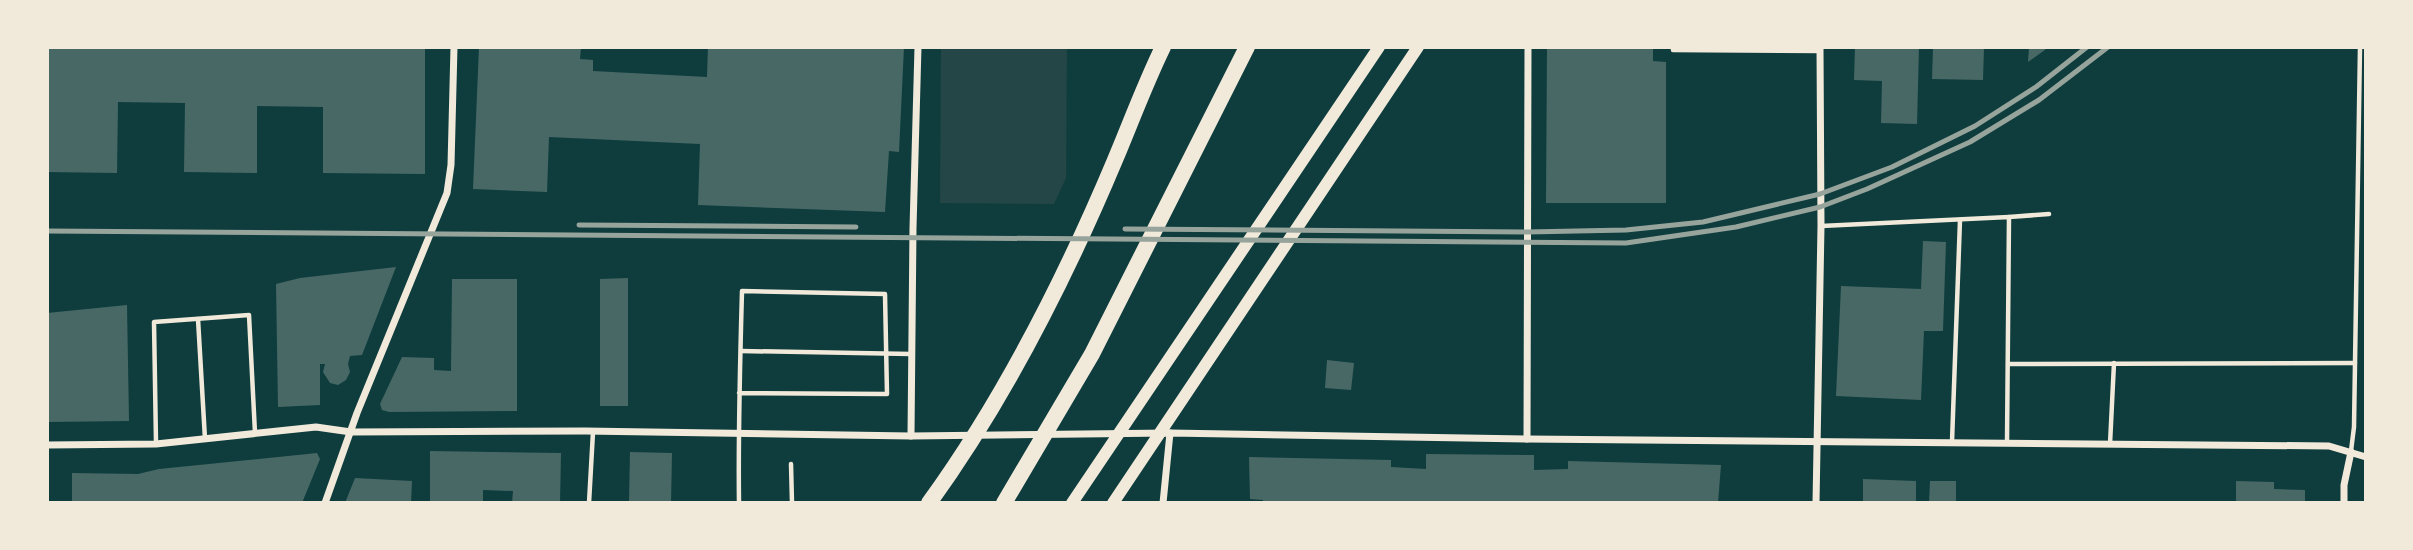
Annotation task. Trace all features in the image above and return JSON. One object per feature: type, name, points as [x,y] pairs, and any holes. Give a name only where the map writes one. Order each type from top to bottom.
[{"type":"highway","points":[[1143,87],[1151,47]]},
{"type":"highway","points":[[929,503],[953,469],[1016,365],[1115,161],[1143,87],[1163,47]]},
{"type":"highway","points":[[1004,503],[1092,354],[1247,47]]},
{"type":"main road","points":[[1072,503],[1379,47]]},
{"type":"main road","points":[[1113,503],[1418,47]]},
{"type":"street","points":[[325,503],[357,413],[447,193],[451,164],[454,47]]},
{"type":"street","points":[[911,436],[918,47]]},
{"type":"street","points":[[1527,439],[1528,47]]},
{"type":"street","points":[[1816,503],[1821,226],[1820,49]]},
{"type":"street","points":[[47,445],[156,444],[316,427],[351,432],[593,431],[911,436],[1170,433],[2329,446],[2366,457]]},
{"type":"street","points":[[1163,503],[1170,433]]},
{"type":"street","points":[[2344,503],[2344,485],[2351,452]]},
{"type":"lane","points":[[1673,47],[1673,50],[1820,49]]},
{"type":"lane","points":[[2351,452],[2354,427],[2360,47]]},
{"type":"lane","points":[[1821,226],[2049,214]]},
{"type":"lane","points":[[2007,443],[2009,218]]},
{"type":"lane","points":[[1952,442],[1960,220]]},
{"type":"lane","points":[[739,503],[738,433],[742,291],[885,295],[887,394],[740,393]]},
{"type":"lane","points":[[156,444],[154,322],[249,315],[255,434]]},
{"type":"lane","points":[[198,319],[205,439]]},
{"type":"lane","points":[[741,351],[912,354]]},
{"type":"lane","points":[[2110,444],[2114,363]]},
{"type":"lane","points":[[2008,364],[2355,363]]},
{"type":"lane","points":[[589,503],[593,431]]},
{"type":"lane","points":[[791,464],[792,503]]},
{"type":"shaded area","points":[[941,47],[1067,47],[1066,178],[1054,204],[940,203]]},
{"type":"building","points":[[47,47],[425,47],[425,174],[323,173],[323,107],[257,106],[257,173],[184,172],[185,103],[118,102],[117,173],[47,172]]},
{"type":"building","points":[[479,47],[581,47],[580,59],[593,60],[593,71],[707,77],[708,47],[904,47],[899,152],[889,151],[885,212],[698,205],[700,144],[549,137],[547,192],[473,189]]},
{"type":"building","points":[[1547,47],[1653,47],[1653,61],[1666,62],[1666,203],[1546,203]]},
{"type":"building","points":[[1855,47],[1919,47],[1917,124],[1881,123],[1882,81],[1854,80]]},
{"type":"building","points":[[1933,47],[1984,47],[1983,80],[1932,79]]},
{"type":"building","points":[[2029,47],[2049,47],[2028,62]]},
{"type":"building","points":[[1923,241],[1946,242],[1943,331],[1924,331],[1921,400],[1836,396],[1841,286],[1921,289]]},
{"type":"building","points":[[396,267],[362,355],[350,356],[350,372],[346,380],[338,385],[330,383],[323,372],[325,364],[320,364],[320,405],[278,407],[276,284],[300,278]]},
{"type":"building","points":[[628,278],[628,406],[600,406],[600,279]]},
{"type":"building","points":[[452,279],[517,279],[517,411],[382,410],[380,404],[402,357],[434,358],[434,370],[451,371]]},
{"type":"building","points":[[127,305],[129,421],[47,422],[47,313]]},
{"type":"building","points":[[1327,360],[1354,363],[1351,390],[1325,388]]},
{"type":"building","points":[[430,451],[561,453],[560,503],[512,503],[513,491],[483,490],[483,503],[430,503]]},
{"type":"building","points":[[630,452],[672,453],[671,503],[629,503]]},
{"type":"building","points":[[317,453],[320,459],[302,503],[72,503],[72,473],[138,474],[159,469]]},
{"type":"building","points":[[1426,454],[1534,455],[1534,470],[1568,469],[1568,461],[1721,465],[1718,503],[1263,503],[1263,500],[1250,499],[1249,457],[1391,460],[1391,467],[1426,469]]},
{"type":"building","points":[[355,478],[412,481],[411,503],[345,503]]},
{"type":"building","points":[[1863,479],[1916,481],[1916,503],[1863,503]]},
{"type":"building","points":[[1930,481],[1956,481],[1956,503],[1929,503]]},
{"type":"building","points":[[2236,481],[2274,482],[2274,489],[2305,490],[2305,503],[2236,503]]},
{"type":"railway","points":[[1125,229],[1527,232],[1626,230],[1703,222],[1820,194],[1892,167],[1975,126],[2036,87],[2087,47]]},
{"type":"railway","points":[[47,231],[1626,243],[1736,227],[1820,207],[1867,189],[1970,142],[2039,100],[2108,47]]},
{"type":"railway","points":[[579,225],[856,227]]}]
